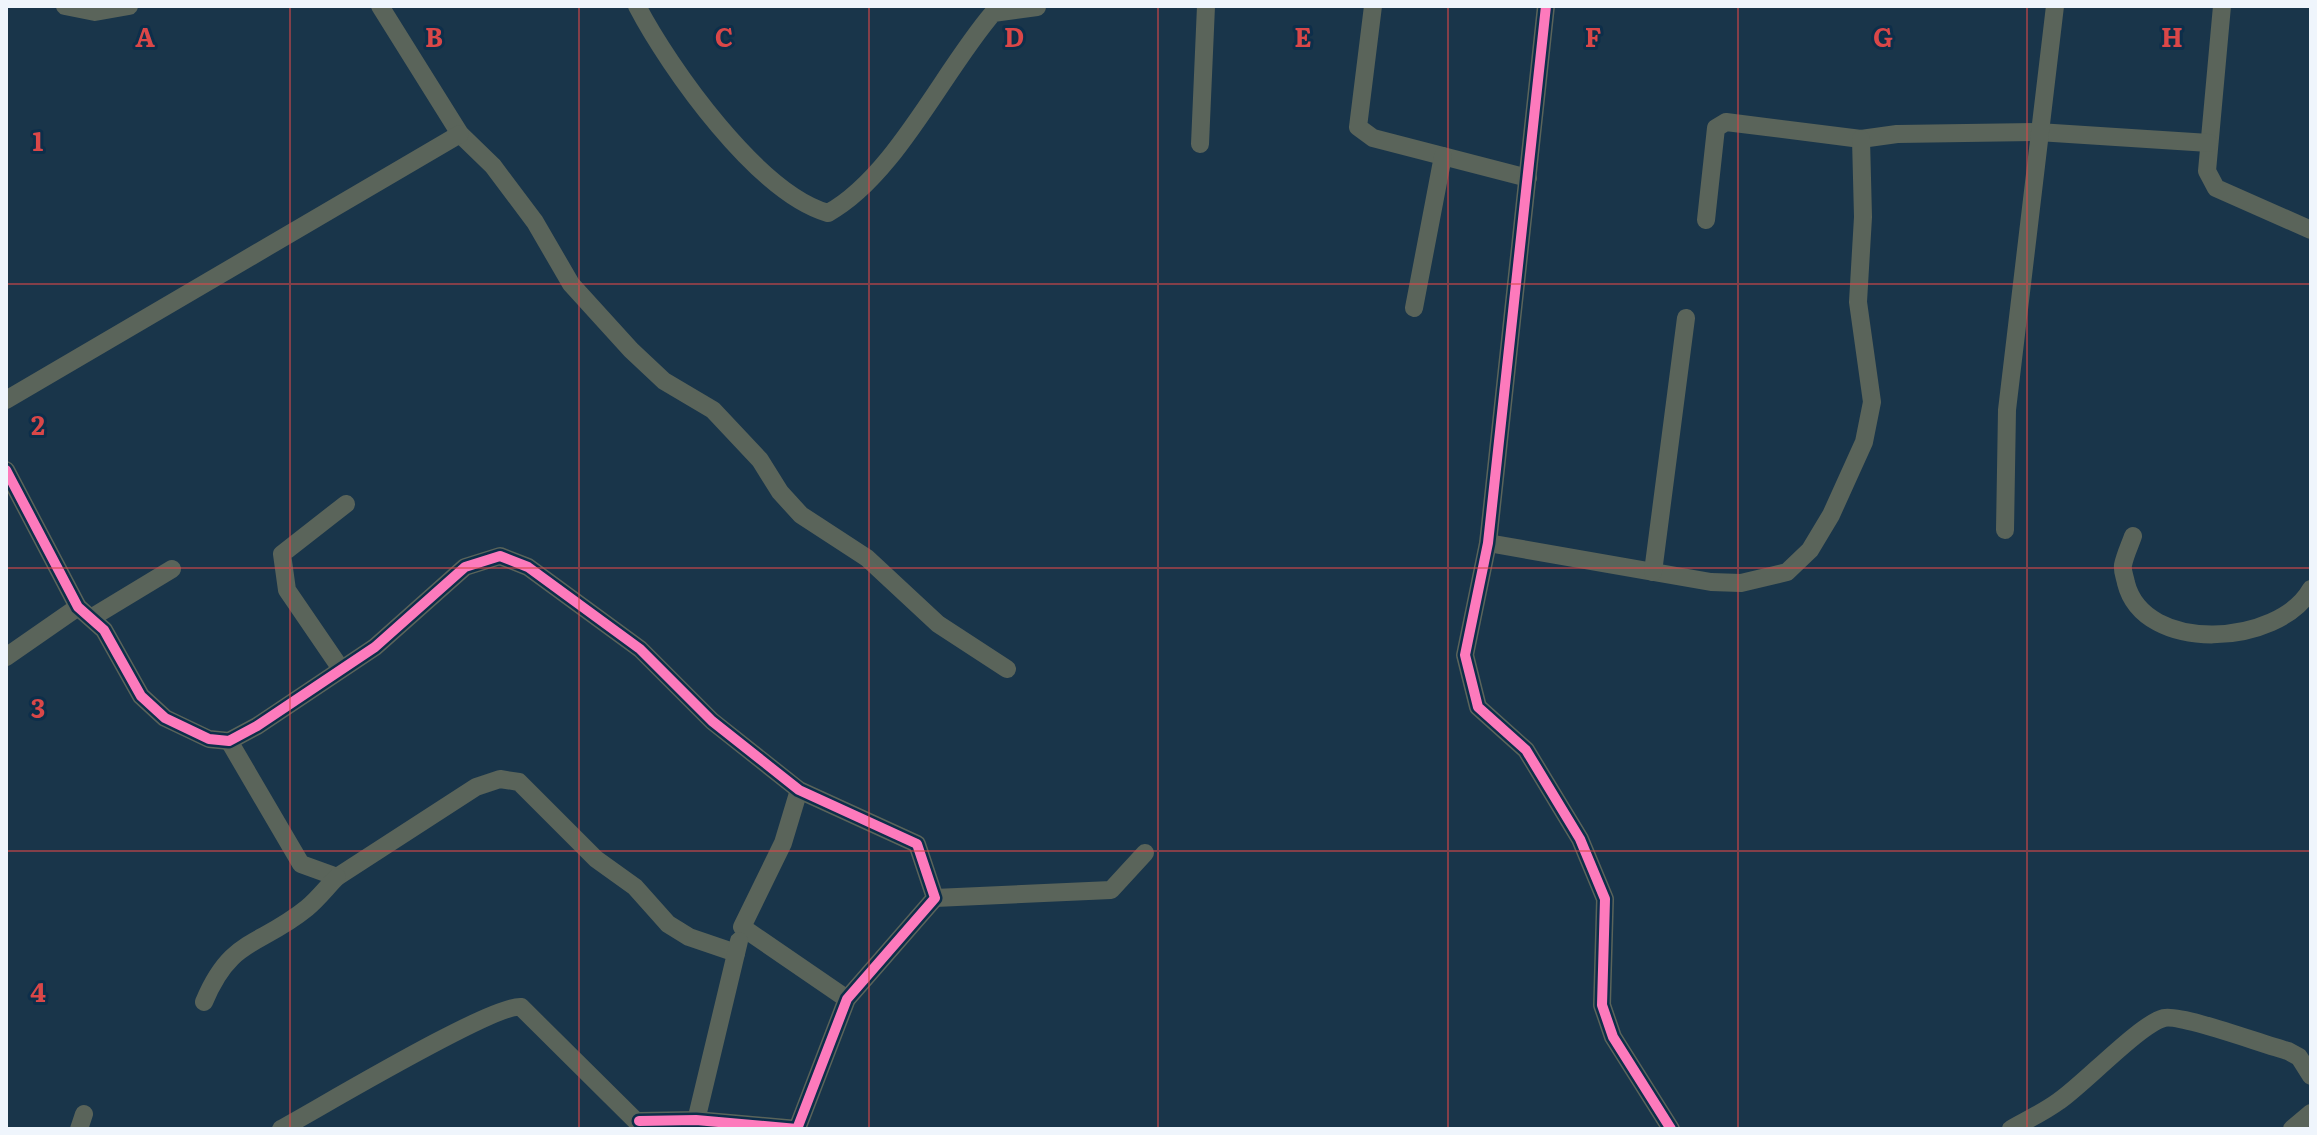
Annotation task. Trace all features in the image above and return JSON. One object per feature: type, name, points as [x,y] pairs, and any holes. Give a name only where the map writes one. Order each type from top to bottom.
[{"type":"street","points":[[65,6],[95,12],[129,6]]},
{"type":"street","points":[[380,6],[460,134],[493,166],[535,222],[571,284],[631,350],[664,381],[713,410],[760,460],[780,492],[801,515],[867,558],[938,624],[1007,669]]},
{"type":"street","points":[[637,6],[653,37],[696,96],[752,161],[789,196],[828,213],[844,204],[875,173],[993,13],[1037,7]]},
{"type":"street","points":[[1200,144],[1206,6]]},
{"type":"street","points":[[1373,6],[1358,127],[1373,138],[1528,178]]},
{"type":"street","points":[[1546,6],[1488,543],[1465,655],[1478,707],[1526,750],[1580,839],[1605,899],[1602,1005],[1613,1037],[1671,1129]]},
{"type":"street","points":[[2005,530],[2007,410],[2020,324],[2038,132],[2055,6]]},
{"type":"street","points":[[2222,6],[2207,171],[2216,188],[2311,230]]},
{"type":"street","points":[[1706,220],[1716,128],[1726,122],[1861,139],[1897,134],[2038,132],[2209,143]]},
{"type":"street","points":[[6,400],[460,134]]},
{"type":"street","points":[[1488,543],[1711,582],[1741,583],[1787,572],[1810,550],[1831,515],[1864,442],[1872,402],[1858,302],[1863,217],[1861,139]]},
{"type":"street","points":[[1414,308],[1443,156]]},
{"type":"street","points":[[1653,572],[1686,318]]},
{"type":"street","points":[[6,470],[84,613],[104,630],[141,696],[165,718],[209,739],[229,741],[375,647],[465,567],[500,556],[528,567],[640,649],[712,721],[799,790],[917,844],[935,898]]},
{"type":"street","points":[[341,669],[287,590],[282,554],[346,504]]},
{"type":"street","points":[[2133,536],[2123,567],[2128,590],[2139,612],[2159,623],[2190,632],[2237,634],[2264,627],[2298,607],[2311,589]]},
{"type":"street","points":[[6,657],[172,569]]},
{"type":"street","points":[[229,741],[301,864],[337,877]]},
{"type":"street","points":[[204,1002],[217,972],[234,953],[308,907],[337,877],[476,787],[500,779],[519,782],[596,859],[625,877],[668,924],[689,937],[736,953]]},
{"type":"street","points":[[695,1124],[742,927],[783,843],[799,790]]},
{"type":"street","points":[[281,1129],[467,1026],[512,1005],[521,1007],[641,1125],[798,1129],[847,999],[935,898],[1111,890],[1145,853]]},
{"type":"street","points":[[742,927],[847,999]]},
{"type":"street","points":[[2011,1129],[2059,1102],[2110,1061],[2142,1029],[2165,1018],[2188,1019],[2288,1051],[2299,1057],[2311,1076]]},
{"type":"street","points":[[2292,1129],[2311,1113]]},
{"type":"cycle path","points":[[1546,6],[1488,543],[1465,655],[1478,707],[1526,750],[1580,839],[1605,899],[1602,1005],[1613,1037],[1671,1129]]},
{"type":"cycle path","points":[[6,470],[78,607],[104,630],[141,696],[165,718],[209,739],[229,741],[257,726],[375,647],[465,567],[500,556],[528,567],[640,649],[712,721],[799,790],[917,844],[935,898],[847,999],[797,1129],[696,1120],[639,1121]]}]
